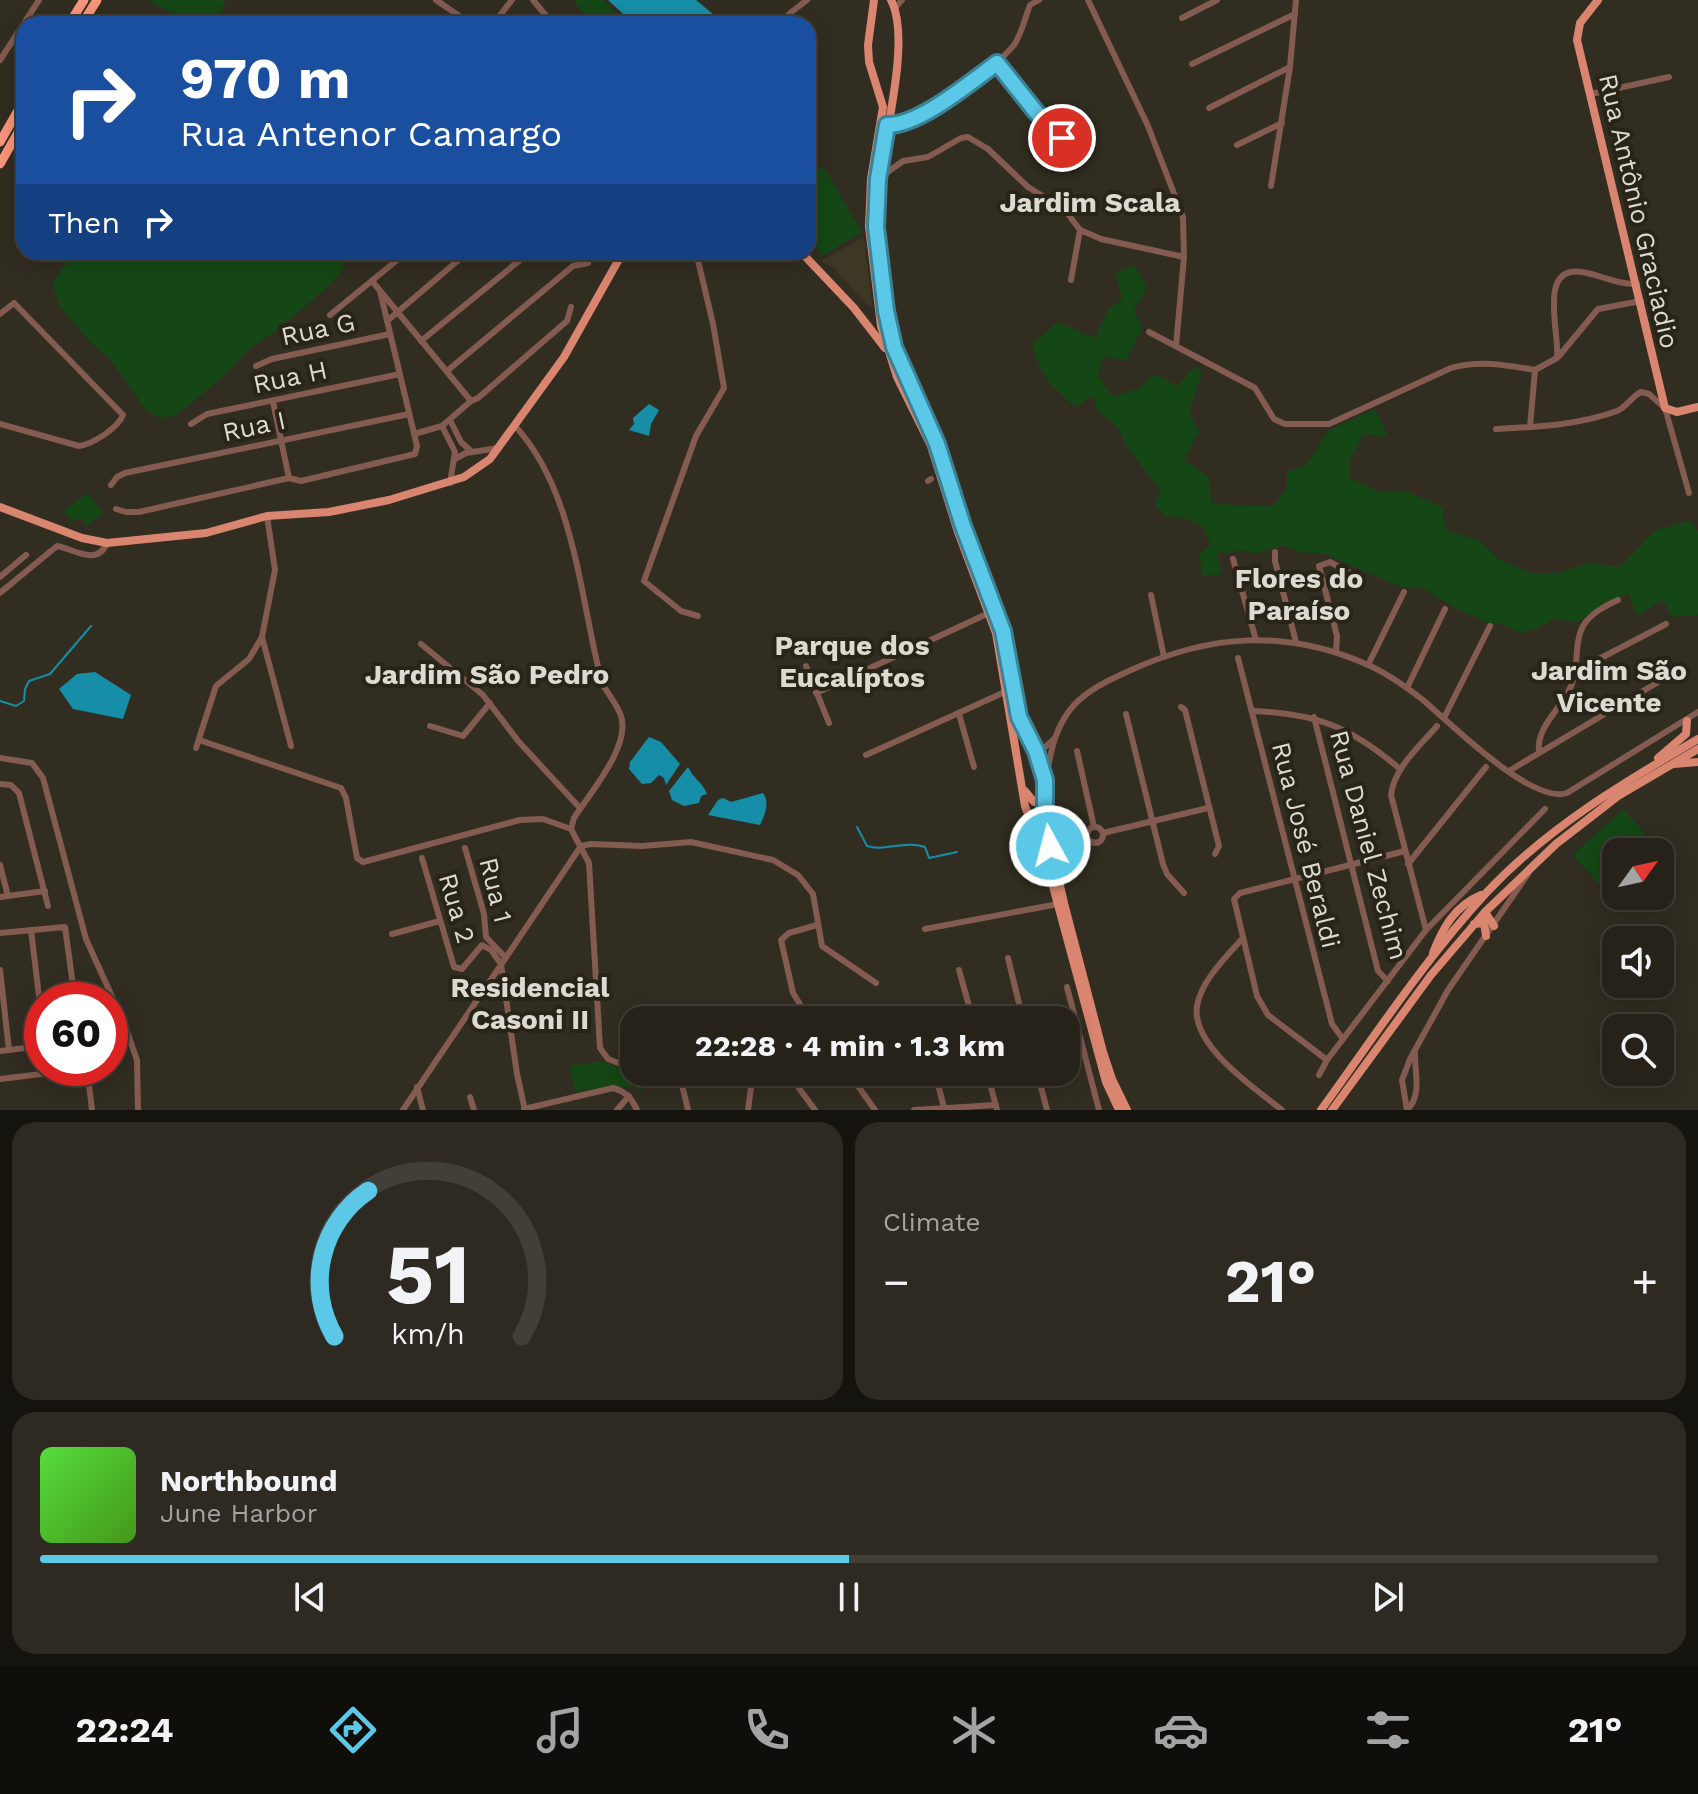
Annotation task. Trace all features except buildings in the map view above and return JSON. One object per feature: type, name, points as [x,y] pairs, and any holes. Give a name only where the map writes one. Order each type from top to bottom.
[{"type":"highway","points":[[0,142],[16,114]]},
{"type":"highway","points":[[0,164],[16,136]]},
{"type":"main road","points":[[874,0],[869,62],[881,94],[884,125],[878,179],[877,238],[891,350],[931,446],[1002,655],[1025,806],[1048,868],[1102,1068],[1119,1110]]},
{"type":"main road","name":"Rua Antônio Graciadio","points":[[1598,0],[1580,23],[1577,40],[1665,408]]},
{"type":"main road","points":[[896,3],[901,44],[869,202],[875,314],[945,465],[963,526],[1003,631],[1019,717],[1036,751],[1045,780],[1047,830],[1053,862],[1103,1052],[1127,1110]]},
{"type":"main road","points":[[881,94],[892,95]]},
{"type":"main road","points":[[0,510],[19,512],[82,538],[107,543],[206,533],[267,516],[329,512],[450,483],[480,467],[498,448],[564,357],[619,260]]},
{"type":"main road","points":[[808,260],[891,350]]},
{"type":"main road","points":[[856,311],[875,314]]},
{"type":"main road","points":[[867,325],[875,314]]},
{"type":"main road","points":[[1665,408],[1677,412],[1698,407]]},
{"type":"main road","points":[[1655,764],[1661,754],[1686,734],[1694,717]]},
{"type":"main road","points":[[1321,1110],[1429,963],[1488,891],[1550,835],[1613,789],[1698,739]]},
{"type":"main road","points":[[1332,1110],[1431,975],[1485,912],[1556,844],[1618,796],[1698,749]]},
{"type":"main road","points":[[1018,761],[1026,753],[1036,751]]},
{"type":"main road","points":[[1669,764],[1698,762]]},
{"type":"main road","points":[[1022,787],[1034,802],[1045,796]]},
{"type":"main road","points":[[1513,885],[1509,874],[1514,867]]},
{"type":"main road","points":[[1429,963],[1450,912],[1459,901],[1488,891]]},
{"type":"main road","points":[[1488,891],[1497,901]]},
{"type":"main road","points":[[1485,912],[1494,926]]},
{"type":"main road","points":[[1473,924],[1484,923],[1486,936]]},
{"type":"street","points":[[436,0],[459,16]]},
{"type":"street","points":[[499,16],[512,0]]},
{"type":"street","points":[[533,0],[546,16]]},
{"type":"street","points":[[789,14],[807,0]]},
{"type":"street","points":[[884,125],[901,123],[949,99],[997,63],[1016,42],[1030,5],[1039,0]]},
{"type":"street","points":[[1088,0],[1119,62],[1176,193],[1183,217],[1184,257],[1176,346]]},
{"type":"street","points":[[1182,18],[1217,0]]},
{"type":"street","points":[[1271,186],[1290,67],[1296,0]]},
{"type":"street","points":[[1192,64],[1295,14]]},
{"type":"street","points":[[0,60],[16,35]]},
{"type":"street","points":[[997,63],[1036,112],[1062,138],[1088,155]]},
{"type":"street","points":[[1209,108],[1290,67]]},
{"type":"street","points":[[1591,94],[1669,77]]},
{"type":"street","points":[[1237,145],[1282,123]]},
{"type":"street","points":[[878,179],[903,161],[928,157],[968,137],[988,149],[1028,187],[1065,210],[1080,230],[1101,239],[1184,257]]},
{"type":"street","points":[[1071,280],[1080,230]]},
{"type":"street","points":[[330,315],[397,260]]},
{"type":"street","points":[[387,321],[459,260]]},
{"type":"street","points":[[421,341],[520,260]]},
{"type":"street","points":[[698,260],[724,388],[696,436],[644,581],[681,611],[698,616]]},
{"type":"street","points":[[447,371],[573,266],[588,263]]},
{"type":"street","points":[[1557,358],[1553,309],[1557,281],[1572,272],[1584,272],[1627,285],[1637,284]]},
{"type":"street","points":[[372,281],[471,401]]},
{"type":"street","points":[[116,509],[139,512],[289,478],[301,481],[410,457],[417,451],[414,434],[380,291]]},
{"type":"street","points":[[1149,332],[1255,388],[1274,419],[1285,424],[1329,424],[1451,368],[1471,363],[1535,370],[1557,358],[1598,309],[1641,301]]},
{"type":"street","points":[[0,314],[14,303],[123,415],[121,421],[82,446],[0,424]]},
{"type":"street","points":[[414,434],[442,426],[478,398],[567,321],[571,307]]},
{"type":"street","name":"Rua G","points":[[256,366],[272,359],[390,334]]},
{"type":"street","points":[[1530,427],[1535,370]]},
{"type":"street","name":"Rua H","points":[[191,424],[207,414],[400,374]]},
{"type":"street","points":[[1496,429],[1579,421],[1618,411],[1625,407],[1631,397],[1641,392],[1649,394],[1665,408],[1689,493]]},
{"type":"street","points":[[273,402],[289,478]]},
{"type":"street","name":"Rua I","points":[[111,485],[125,473],[409,414]]},
{"type":"street","points":[[450,420],[461,442],[472,452]]},
{"type":"street","points":[[514,425],[543,463],[561,503],[602,683],[621,716],[623,726],[619,747],[580,808],[571,829]]},
{"type":"street","points":[[442,426],[455,452],[450,483]]},
{"type":"street","points":[[455,459],[466,453],[498,448]]},
{"type":"street","points":[[267,516],[275,570],[262,637],[249,659],[216,686],[198,744],[341,788],[346,798],[357,858],[363,862],[520,820],[543,819],[571,829],[589,863],[599,1035],[604,1054],[620,1064]]},
{"type":"street","points":[[77,553],[83,547],[82,538]]},
{"type":"street","points":[[0,593],[57,546],[93,556],[103,551],[107,543]]},
{"type":"street","points":[[1275,552],[1296,642]]},
{"type":"street","points":[[0,577],[25,556],[32,566]]},
{"type":"street","points":[[1233,559],[1256,640]]},
{"type":"street","points":[[1336,652],[1337,636],[1319,566],[1330,562],[1361,579]]},
{"type":"street","points":[[1368,665],[1404,592]]},
{"type":"street","points":[[1151,595],[1164,657]]},
{"type":"street","points":[[1539,751],[1542,731],[1564,702],[1576,671],[1581,629],[1593,614],[1618,600]]},
{"type":"street","points":[[1407,688],[1445,609]]},
{"type":"street","points":[[816,693],[989,613]]},
{"type":"street","points":[[1576,671],[1666,624]]},
{"type":"street","points":[[1444,718],[1490,626]]},
{"type":"street","points":[[262,637],[291,746]]},
{"type":"street","points":[[1045,780],[1054,739],[1075,704],[1089,692],[1164,657],[1217,643],[1256,640],[1296,642],[1336,652],[1368,665],[1407,688],[1509,771],[1548,794],[1567,793],[1694,717]]},
{"type":"street","points":[[421,644],[490,703],[519,742],[580,808]]},
{"type":"street","name":"Rua José Beraldi","points":[[1238,658],[1332,1024],[1343,1039]]},
{"type":"street","points":[[1509,771],[1675,672],[1679,665]]},
{"type":"street","points":[[806,666],[829,723]]},
{"type":"street","points":[[866,755],[1007,691]]},
{"type":"street","points":[[430,726],[463,736],[490,703]]},
{"type":"street","points":[[1181,707],[1185,710],[1219,846],[1215,854]]},
{"type":"street","points":[[1252,711],[1314,717],[1377,749],[1400,769]]},
{"type":"street","points":[[959,714],[974,767]]},
{"type":"street","points":[[1126,714],[1167,874],[1184,893]]},
{"type":"street","name":"Rua Daniel Zechim","points":[[1314,717],[1378,971],[1388,981]]},
{"type":"street","points":[[1426,930],[1391,795],[1400,769],[1437,726]]},
{"type":"street","points":[[1036,751],[1054,739]]},
{"type":"street","points":[[1077,751],[1091,829],[1088,837],[1093,842]]},
{"type":"street","points":[[0,758],[32,763],[43,778],[86,939],[137,1060],[138,1110]]},
{"type":"street","points":[[1408,864],[1486,767]]},
{"type":"street","points":[[0,784],[16,788],[48,906]]},
{"type":"street","points":[[1103,833],[1208,808]]},
{"type":"street","points":[[1459,901],[1545,809]]},
{"type":"street","points":[[1053,862],[1066,847],[1101,840],[1103,833],[1100,828],[1091,829],[1063,839]]},
{"type":"street","points":[[1047,830],[1063,839],[1066,847]]},
{"type":"street","points":[[403,1110],[581,846],[691,842],[773,860],[787,867],[806,884],[816,905],[822,946],[876,983]]},
{"type":"street","name":"Rua 1","points":[[465,848],[484,914],[486,942]]},
{"type":"street","points":[[1327,1060],[1268,1015],[1262,1006],[1234,907],[1236,896],[1405,851]]},
{"type":"street","name":"Rua 2","points":[[422,858],[454,967],[462,969],[486,942]]},
{"type":"street","points":[[0,865],[4,896],[45,891]]},
{"type":"street","points":[[1415,1052],[1413,1104],[1407,1110],[1402,1080],[1415,1052],[1448,990],[1532,867]]},
{"type":"street","points":[[925,929],[1058,904]]},
{"type":"street","points":[[1319,1075],[1327,1060],[1426,930],[1450,912]]},
{"type":"street","points":[[392,934],[440,921]]},
{"type":"street","points":[[801,1006],[793,993],[781,940],[789,933],[817,925]]},
{"type":"street","points":[[0,933],[65,927],[73,982]]},
{"type":"street","points":[[31,930],[37,982]]},
{"type":"street","points":[[1242,939],[1222,962],[1200,997],[1197,1020],[1216,1054],[1282,1110]]},
{"type":"street","points":[[486,942],[505,957]]},
{"type":"street","points":[[486,942],[501,964],[524,1110],[613,1088],[629,1096],[637,1110]]},
{"type":"street","points":[[1008,958],[1020,1006]]},
{"type":"street","points":[[0,970],[9,1050]]},
{"type":"street","points":[[959,970],[969,1006]]},
{"type":"street","points":[[1067,987],[1099,1110]]},
{"type":"street","points":[[0,1051],[24,1048]]},
{"type":"street","points":[[0,1079],[83,1069],[88,1076],[92,1110]]},
{"type":"street","points":[[1402,1080],[1416,1078]]},
{"type":"street","points":[[682,1086],[688,1110]]},
{"type":"street","points":[[748,1107],[751,1086]]},
{"type":"street","points":[[797,1086],[815,1110]]},
{"type":"street","points":[[858,1086],[875,1110]]},
{"type":"street","points":[[938,1086],[944,1108]]},
{"type":"street","points":[[914,1110],[996,1107],[991,1086]]},
{"type":"street","points":[[1041,1086],[1047,1110]]},
{"type":"street","points":[[417,1087],[423,1110]]},
{"type":"street","points":[[617,1110],[629,1096]]},
{"type":"street","points":[[470,1097],[474,1110]]},
{"type":"street","points":[[555,1110],[563,1100]]},
{"type":"street","points":[[741,1110],[748,1107],[755,1110]]},
{"type":"shaded area","points":[[864,237],[872,306],[869,307],[833,267],[821,261]]},
{"type":"green space","points":[[148,0],[225,0],[220,16],[177,16]]},
{"type":"green space","points":[[574,0],[603,0],[620,16],[585,16]]},
{"type":"green space","points":[[823,166],[862,232],[822,256],[816,246],[816,170]]},
{"type":"green space","points":[[66,260],[346,260],[333,282],[280,328],[249,349],[224,376],[174,416],[161,418],[147,411],[108,357],[93,345],[61,308],[52,284]]},
{"type":"green space","points":[[1135,265],[1147,288],[1134,309],[1142,328],[1126,361],[1103,356],[1098,376],[1113,397],[1138,389],[1155,374],[1178,386],[1195,366],[1202,372],[1189,411],[1199,432],[1184,460],[1208,476],[1212,504],[1272,506],[1287,489],[1287,472],[1307,464],[1329,430],[1375,409],[1388,436],[1363,434],[1350,459],[1350,478],[1380,492],[1407,492],[1442,507],[1446,530],[1478,540],[1497,558],[1529,573],[1560,573],[1587,563],[1620,567],[1656,530],[1690,520],[1698,531],[1698,615],[1672,617],[1663,600],[1637,616],[1628,593],[1578,622],[1554,619],[1538,628],[1519,633],[1500,623],[1488,623],[1422,588],[1401,587],[1325,554],[1299,552],[1284,545],[1255,554],[1244,550],[1217,554],[1222,574],[1203,576],[1199,554],[1211,545],[1202,526],[1182,517],[1164,516],[1155,504],[1160,490],[1127,447],[1118,427],[1098,411],[1092,396],[1076,407],[1059,393],[1043,373],[1032,344],[1058,322],[1095,338],[1108,310],[1122,299],[1116,273]]},
{"type":"green space","points":[[87,493],[103,513],[87,526],[80,517],[73,522],[64,511]]},
{"type":"green space","points":[[1623,809],[1649,838],[1602,838],[1602,881],[1599,884],[1573,855]]},
{"type":"green space","points":[[601,1061],[620,1069],[620,1086],[635,1086],[575,1091],[570,1066]]},
{"type":"water","points":[[608,0],[696,0],[715,16],[625,16]]},
{"type":"water","points":[[649,404],[659,410],[651,424],[649,436],[629,430],[634,424],[633,418]]},
{"type":"water","points":[[95,672],[131,695],[123,719],[73,709],[59,689],[77,674]]},
{"type":"water","points":[[649,737],[661,742],[680,764],[666,785],[659,775],[651,783],[642,784],[629,769],[630,762]]},
{"type":"water","points":[[688,767],[707,794],[701,796],[699,803],[684,806],[672,800],[669,791]]},
{"type":"water","points":[[763,793],[766,804],[760,825],[708,815],[718,800],[723,798],[731,802]]},
{"type":"waterway","points":[[0,701],[16,706],[24,701],[29,681],[50,674],[91,626]]},
{"type":"waterway","points":[[857,827],[867,846],[917,845],[925,847],[929,858],[957,852]]},
{"type":"district","name":"Jardim Scala","points":[[1090,202]]},
{"type":"district","name":"Flores do Paraíso","points":[[1299,594]]},
{"type":"district","name":"Parque dos Eucalíptos","points":[[852,661]]},
{"type":"district","name":"Jardim São Pedro","points":[[487,674]]},
{"type":"district","name":"Jardim São Vicente","points":[[1609,686]]},
{"type":"district","name":"Residencial Casoni II","points":[[530,1003]]},
{"type":"route","points":[[1050,846],[1045,815],[1045,780],[1041,763],[1019,717],[1003,631],[963,526],[937,444],[894,347],[879,261],[876,202],[887,125],[901,123],[949,99],[997,63],[1036,112],[1062,138]]}]
